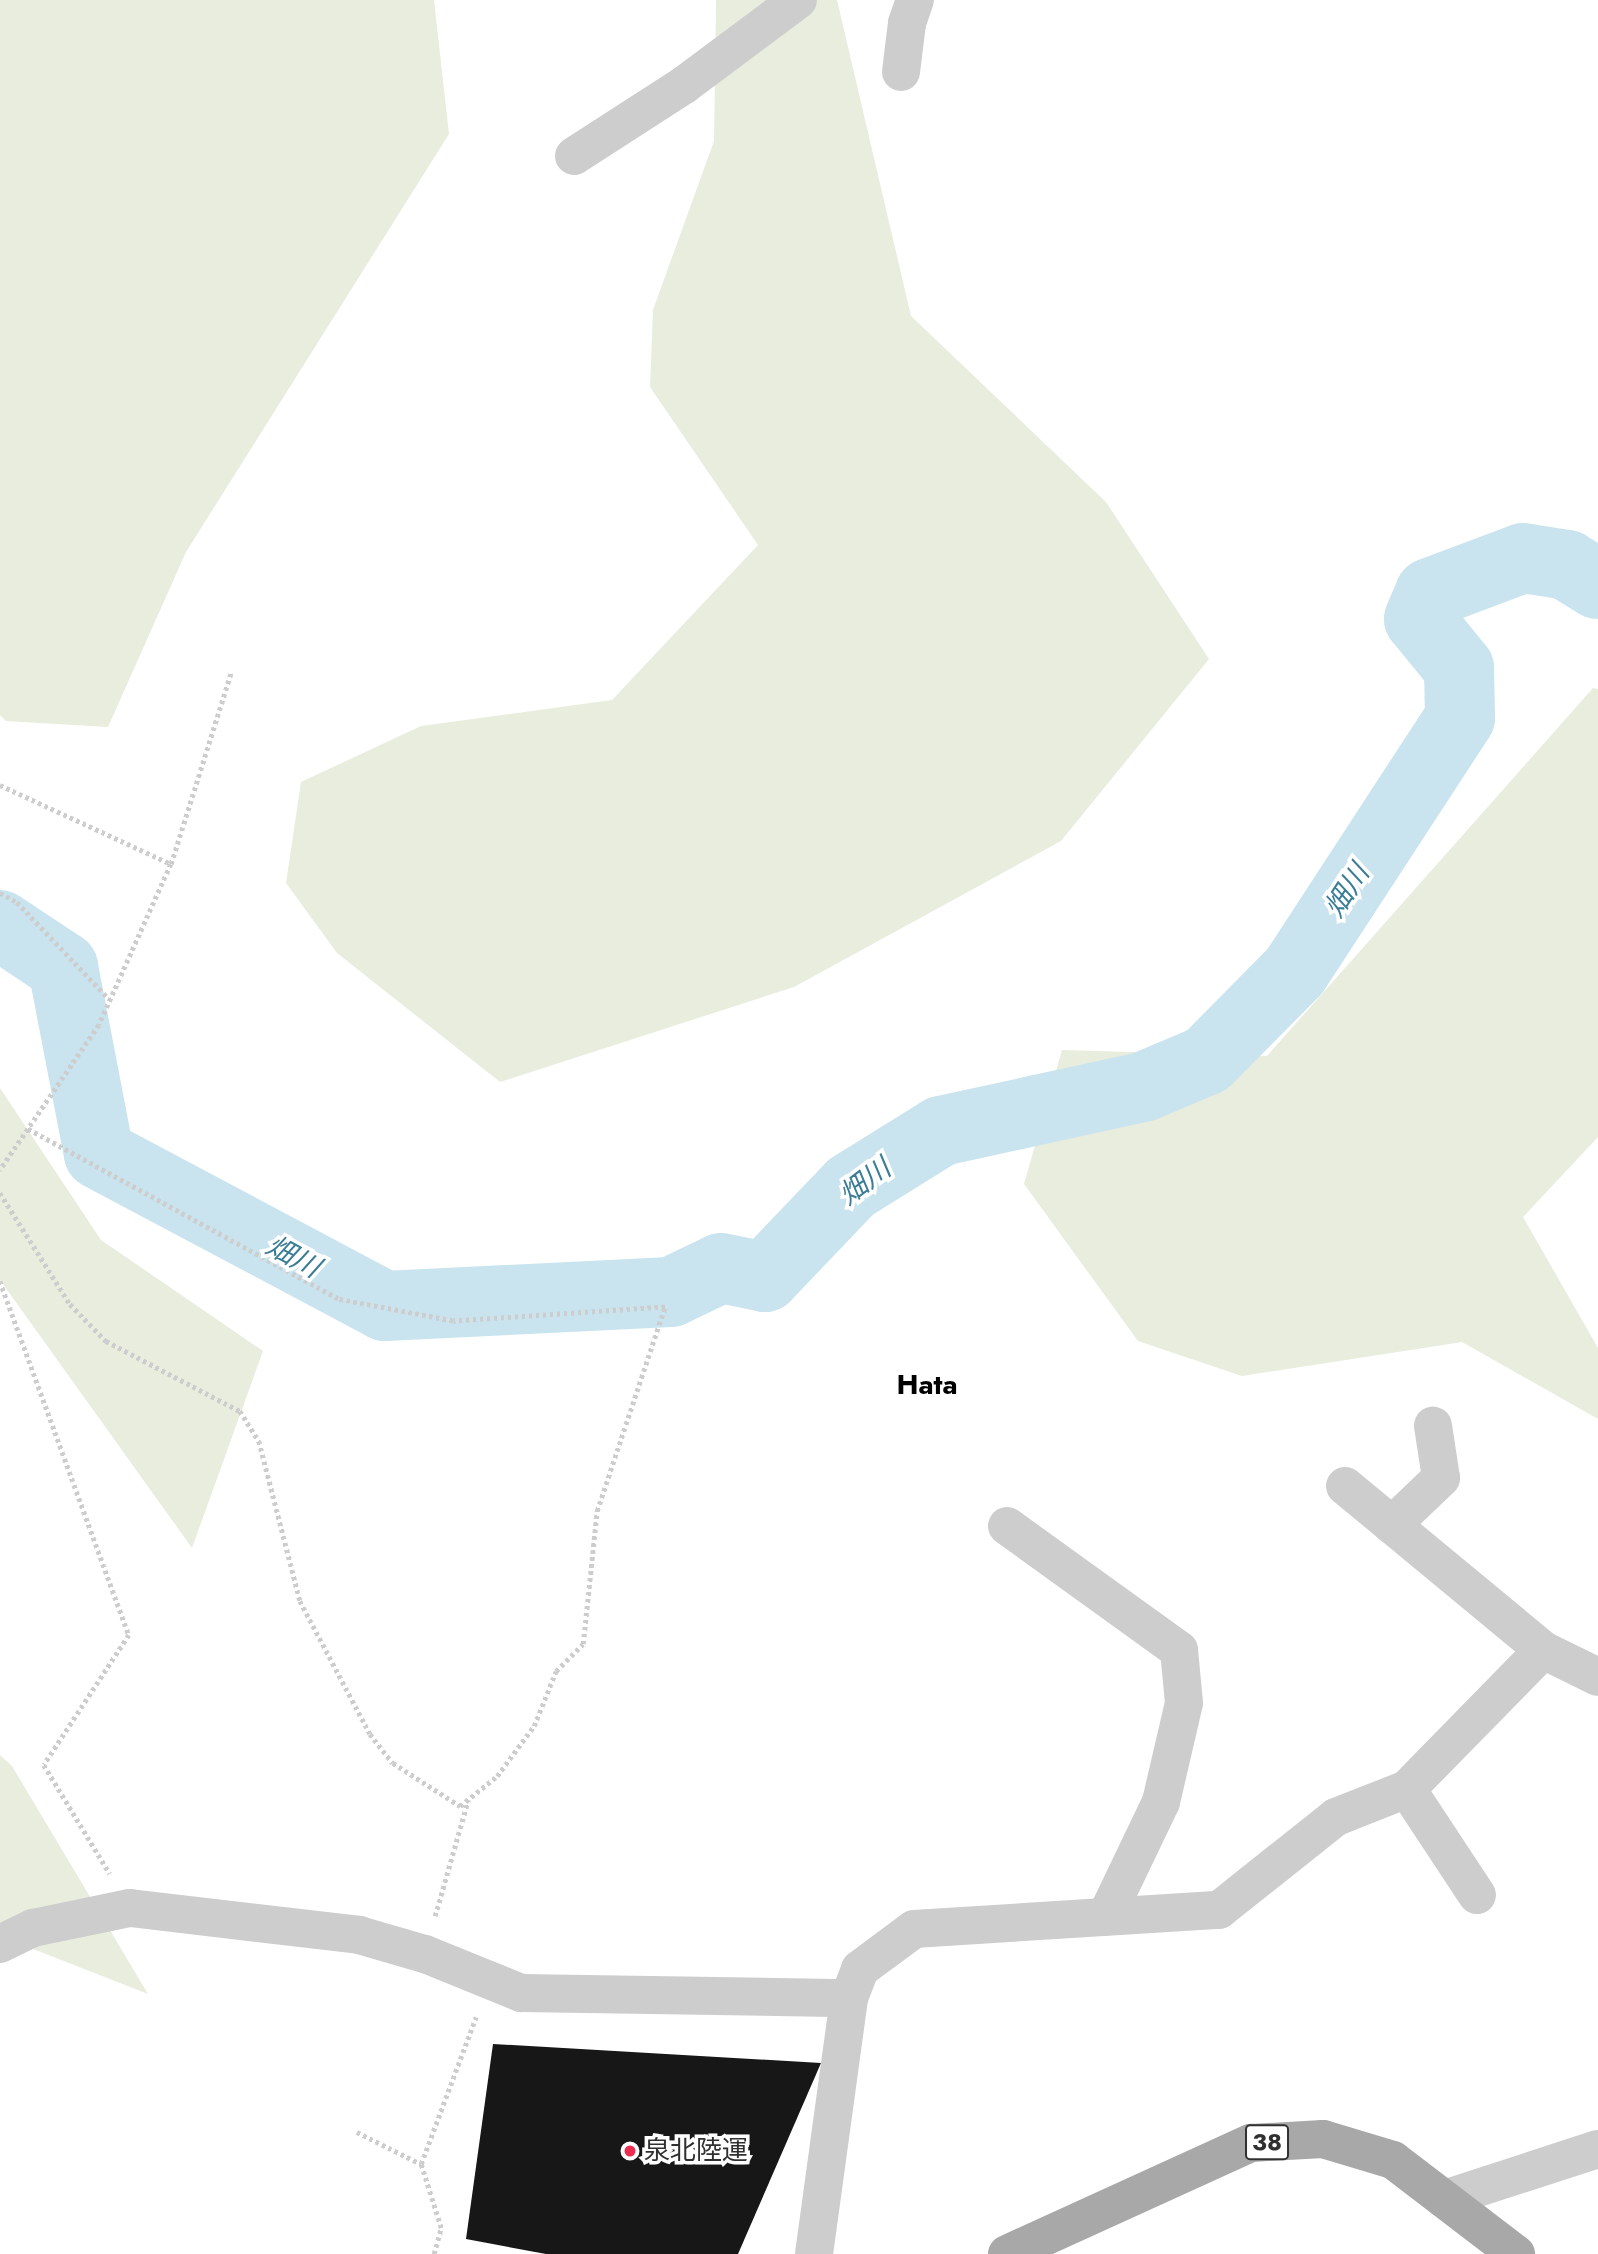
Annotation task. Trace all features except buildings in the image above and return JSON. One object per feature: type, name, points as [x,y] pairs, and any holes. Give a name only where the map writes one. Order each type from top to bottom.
[{"type":"main road","name":"38","points":[[1007,2254],[1044,2246],[1251,2143],[1323,2139],[1393,2160],[1444,2199],[1483,2242],[1516,2254]]},
{"type":"street","points":[[574,156],[684,85],[798,0]]},
{"type":"street","points":[[901,72],[907,23],[915,0]]},
{"type":"street","points":[[1392,1525],[1441,1478],[1433,1426]]},
{"type":"street","points":[[1345,1486],[1543,1650],[1598,1676]]},
{"type":"street","points":[[1007,1526],[1179,1650],[1184,1703],[1161,1802],[1106,1917]]},
{"type":"street","points":[[814,2254],[849,1998],[860,1969],[914,1929],[1219,1910],[1336,1817],[1407,1789],[1543,1650]]},
{"type":"street","points":[[1407,1789],[1477,1895]]},
{"type":"street","points":[[0,1944],[33,1928],[130,1908],[297,1924],[359,1935],[425,1954],[521,1993],[849,1998]]},
{"type":"street","points":[[1444,2199],[1598,2149]]},
{"type":"path","points":[[0,1170],[99,1025],[171,864],[231,673]]},
{"type":"path","points":[[0,785],[171,864]]},
{"type":"path","points":[[0,893],[17,902],[110,999]]},
{"type":"path","points":[[0,1193],[70,1304],[106,1341],[240,1411],[259,1441],[300,1601],[370,1734],[393,1763],[460,1806],[498,1776],[534,1726],[556,1671],[583,1644],[597,1511],[665,1307],[453,1321],[338,1298],[27,1129]]},
{"type":"path","points":[[0,1281],[129,1635],[44,1765],[130,1908]]},
{"type":"path","points":[[425,1954],[468,1800]]},
{"type":"path","points":[[434,2254],[441,2228],[421,2164],[489,1980]]},
{"type":"path","points":[[358,2132],[421,2164]]},
{"type":"shaded area","points":[[0,0],[434,0],[449,134],[186,552],[108,727],[6,721],[0,715]]},
{"type":"shaded area","points":[[716,0],[837,0],[911,316],[1106,502],[1209,659],[1061,841],[794,987],[500,1082],[337,953],[286,883],[301,782],[421,726],[612,700],[758,545],[650,387],[653,310],[714,141]]},
{"type":"shaded area","points":[[1593,688],[1598,689],[1598,1137],[1523,1217],[1598,1348],[1598,1419],[1462,1342],[1242,1376],[1138,1341],[1024,1184],[1062,1050],[1267,1056]]},
{"type":"shaded area","points":[[0,1088],[101,1240],[263,1351],[192,1548],[0,1280]]},
{"type":"shaded area","points":[[0,1755],[12,1766],[148,1994],[0,1936]]},
{"type":"waterway","name":"畑川","points":[[0,925],[63,967],[99,1154],[385,1306],[671,1292],[721,1268],[765,1277],[851,1187],[941,1131],[1143,1087],[1207,1060],[1295,971],[1460,718],[1459,668],[1419,619],[1430,593],[1523,558],[1567,565],[1598,584]]},
{"type":"place","name":"泉北陸運","points":[[630,2151]]},
{"type":"district","name":"Hata","points":[[927,1385]]}]
